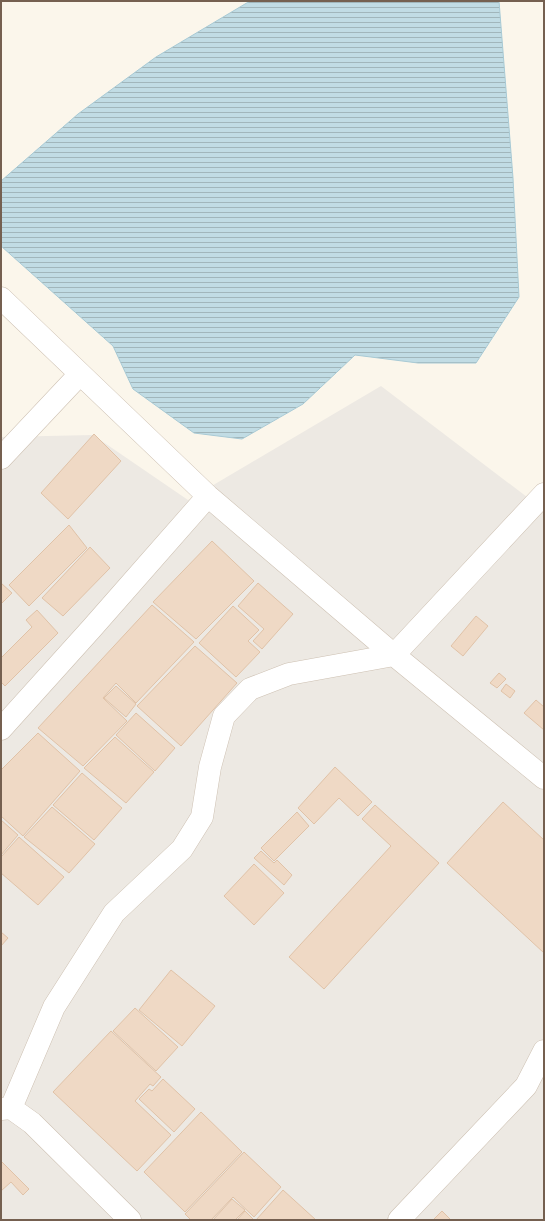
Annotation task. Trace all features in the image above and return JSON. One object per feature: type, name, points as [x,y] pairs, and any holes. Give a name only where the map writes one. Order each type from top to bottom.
[{"type":"lane","points":[[1,298],[208,496],[394,655],[544,778]]},
{"type":"lane","points":[[1,458],[80,374]]},
{"type":"lane","points":[[130,1220],[32,1123],[6,1108],[54,1007],[114,913],[182,849],[202,817],[210,767],[224,716],[250,689],[289,674],[394,655],[544,494]]},
{"type":"lane","points":[[1,729],[208,496]]},
{"type":"lane","points":[[399,1220],[526,1086],[544,1051]]},
{"type":"shaded area","points":[[381,386],[544,510],[544,1220],[1,1220],[1,437],[93,435],[188,500]]},
{"type":"water","points":[[250,1],[499,1],[513,178],[519,297],[476,363],[418,363],[355,355],[303,404],[242,439],[194,433],[133,389],[113,346],[1,246],[1,181],[78,114],[156,57]]},
{"type":"building","points":[[94,434],[121,461],[68,519],[41,493]]},
{"type":"building","points":[[69,525],[87,548],[29,606],[9,585]]},
{"type":"building","points":[[212,541],[254,581],[196,639],[153,602]]},
{"type":"building","points":[[90,547],[110,568],[63,616],[42,598]]},
{"type":"building","points":[[1,583],[12,593],[1,604]]},
{"type":"building","points":[[258,583],[293,614],[262,649],[253,641],[264,629],[238,606]]},
{"type":"building","points":[[152,605],[194,642],[136,703],[116,683],[103,698],[127,721],[83,766],[38,728]]},
{"type":"building","points":[[233,606],[259,630],[248,641],[260,652],[236,677],[199,643]]},
{"type":"building","points":[[37,610],[58,633],[5,686],[1,682],[1,658],[32,627],[26,620]]},
{"type":"building","points":[[476,616],[488,626],[463,656],[451,646]]},
{"type":"building","points":[[195,646],[237,683],[181,746],[137,706]]},
{"type":"building","points":[[499,673],[506,679],[497,688],[490,683]]},
{"type":"building","points":[[506,684],[515,691],[510,698],[501,691]]},
{"type":"building","points":[[116,686],[136,704],[126,717],[104,698]]},
{"type":"building","points":[[536,700],[544,707],[544,730],[524,713]]},
{"type":"building","points":[[136,713],[175,748],[155,771],[116,735]]},
{"type":"building","points":[[38,733],[80,771],[23,836],[1,816],[1,770]]},
{"type":"building","points":[[115,737],[154,772],[126,803],[84,768]]},
{"type":"building","points":[[335,767],[372,802],[358,816],[339,798],[314,824],[298,808]]},
{"type":"building","points":[[82,773],[122,808],[94,840],[53,805]]},
{"type":"building","points":[[503,802],[544,840],[544,953],[447,863]]},
{"type":"building","points":[[375,805],[439,863],[324,989],[289,957],[391,846],[362,819]]},
{"type":"building","points":[[52,807],[95,844],[69,873],[24,837]]},
{"type":"building","points":[[297,812],[309,826],[274,861],[261,848]]},
{"type":"building","points":[[1,820],[18,835],[1,855]]},
{"type":"building","points":[[19,837],[64,877],[38,905],[1,873],[1,857]]},
{"type":"building","points":[[261,851],[274,863],[277,860],[292,875],[284,885],[254,858]]},
{"type":"building","points":[[254,864],[284,893],[254,925],[224,896]]},
{"type":"building","points":[[1,932],[8,938],[1,946]]},
{"type":"building","points":[[171,970],[215,1006],[182,1046],[139,1010]]},
{"type":"building","points":[[135,1008],[178,1047],[156,1071],[113,1031]]},
{"type":"building","points":[[111,1031],[161,1077],[153,1086],[150,1084],[135,1101],[171,1135],[137,1171],[53,1092]]},
{"type":"building","points":[[163,1079],[195,1109],[174,1132],[139,1099],[149,1089],[152,1091]]},
{"type":"building","points":[[201,1112],[242,1152],[185,1212],[144,1172]]},
{"type":"building","points":[[244,1152],[281,1187],[254,1217],[233,1197],[211,1220],[191,1220],[185,1214]]},
{"type":"building","points":[[1,1161],[29,1189],[23,1195],[11,1182],[1,1191]]},
{"type":"building","points":[[283,1190],[316,1220],[256,1220]]},
{"type":"building","points":[[232,1199],[245,1210],[235,1220],[213,1220]]},
{"type":"building","points":[[245,1211],[254,1220],[237,1220]]},
{"type":"building","points":[[442,1211],[451,1220],[433,1220]]}]
